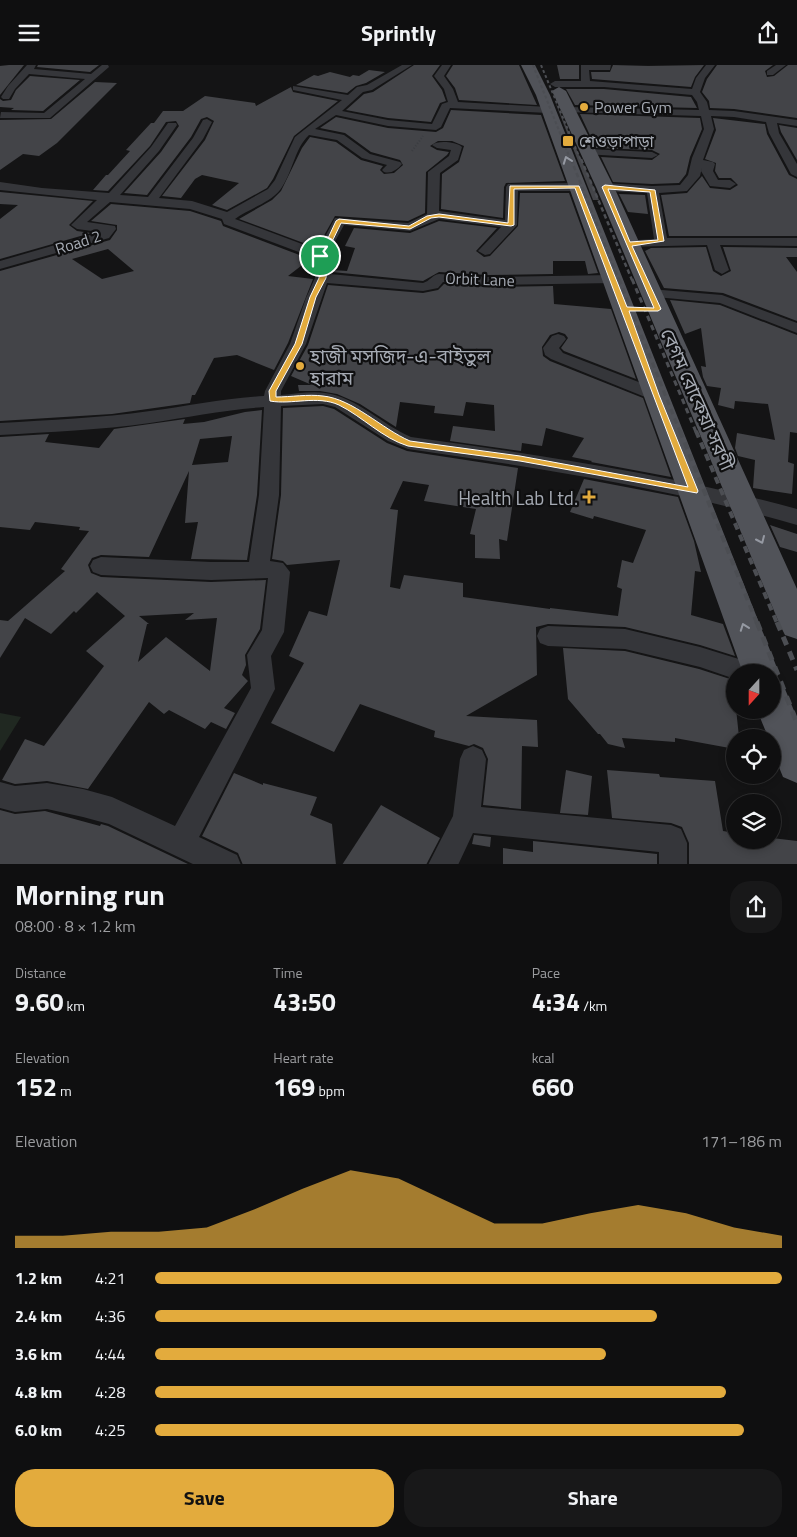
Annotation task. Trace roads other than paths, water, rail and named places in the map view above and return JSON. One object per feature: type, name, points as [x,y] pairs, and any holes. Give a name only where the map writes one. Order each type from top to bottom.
[{"type":"main road","points":[[528,65],[558,110]]},
{"type":"main road","name":"বেগম রোকেয়া সরণী","points":[[551,74],[577,187],[759,664]]},
{"type":"main road","name":"বেগম রোকেয়া সরণী","points":[[558,110],[588,152],[605,187],[628,244],[744,501],[797,625]]},
{"type":"main road","points":[[625,309],[654,301]]},
{"type":"main road","points":[[779,719],[797,763]]},
{"type":"street","points":[[228,217],[272,192],[278,186],[285,166],[300,138],[307,131],[334,112],[360,89],[369,88],[408,65]]},
{"type":"street","points":[[447,65],[439,76],[450,89],[453,96],[453,105]]},
{"type":"street","points":[[586,83],[584,67],[607,68],[607,65]]},
{"type":"street","points":[[695,91],[711,65]]},
{"type":"street","points":[[770,73],[782,65]]},
{"type":"street","points":[[0,116],[46,116],[106,67]]},
{"type":"street","points":[[3,97],[29,68],[94,77]]},
{"type":"street","points":[[551,74],[586,83],[695,91]]},
{"type":"street","points":[[296,88],[349,98]]},
{"type":"street","points":[[605,187],[652,190],[683,188],[694,176],[709,129],[702,102],[695,91]]},
{"type":"street","points":[[0,116],[18,98],[3,97]]},
{"type":"street","points":[[334,112],[388,123],[428,127],[436,127],[446,106],[453,105],[512,110],[705,113],[742,115],[797,123]]},
{"type":"street","points":[[771,120],[774,133],[791,156],[797,174]]},
{"type":"street","points":[[152,200],[198,139],[207,122]]},
{"type":"street","points":[[110,197],[155,149],[172,125]]},
{"type":"street","points":[[307,131],[340,137],[366,156],[396,164],[388,170]]},
{"type":"street","points":[[433,215],[434,172],[451,161],[457,147],[437,145]]},
{"type":"street","points":[[588,152],[652,155]]},
{"type":"street","points":[[697,163],[709,165],[707,171],[714,183],[730,184]]},
{"type":"street","points":[[0,186],[192,205],[228,217],[230,221],[303,247],[320,256],[324,264],[322,278],[313,297],[298,344],[273,391],[269,495],[258,569]]},
{"type":"street","points":[[0,197],[13,187]]},
{"type":"street","points":[[485,251],[511,225],[512,187],[577,187]]},
{"type":"street","points":[[652,190],[661,241]]},
{"type":"street","name":"Road 2","points":[[0,265],[104,235],[110,229],[77,225],[110,197]]},
{"type":"street","points":[[320,256],[326,250],[339,221],[410,227],[433,215],[511,225]]},
{"type":"street","points":[[628,244],[661,241],[797,242]]},
{"type":"street","points":[[712,241],[722,270]]},
{"type":"street","name":"Orbit Lane","points":[[322,278],[423,287],[433,285],[439,278],[488,281],[613,279]]},
{"type":"street","points":[[654,301],[722,299],[797,328]]},
{"type":"street","points":[[558,339],[551,348],[551,352],[557,356],[654,390]]},
{"type":"street","points":[[0,429],[99,423],[158,416],[225,404],[324,398],[341,403],[394,437],[408,443],[520,458],[694,491],[744,501],[797,517]]},
{"type":"street","points":[[101,566],[211,571],[276,569],[279,571],[273,632],[260,655],[263,689],[180,844]]},
{"type":"street","points":[[548,636],[624,639],[700,657],[726,665]]},
{"type":"street","points":[[443,864],[466,819],[473,759]]},
{"type":"street","points":[[0,795],[15,799],[46,796],[112,811],[225,864]]},
{"type":"street","points":[[466,819],[671,839],[673,843],[673,864]]},
{"type":"railway","points":[[533,65],[571,161]]},
{"type":"railway","points":[[541,65],[581,161]]},
{"type":"railway","points":[[571,159],[619,280]]},
{"type":"railway","points":[[581,159],[632,280]]},
{"type":"railway","points":[[619,279],[680,432]]},
{"type":"railway","points":[[632,279],[696,432]]},
{"type":"railway","points":[[680,431],[757,623]]},
{"type":"railway","points":[[696,431],[777,623]]},
{"type":"railway","points":[[757,622],[797,723]]},
{"type":"railway","points":[[777,622],[797,670]]},
{"type":"place","name":"Power Gym","points":[[584,107]]},
{"type":"place","name":"শেওড়াপাড়া","points":[[568,141]]},
{"type":"place","name":"হাজী মসজিদ-এ-বাইতুল হারাম","points":[[300,366]]},
{"type":"place","name":"Health Lab Ltd.","points":[[589,497]]}]
